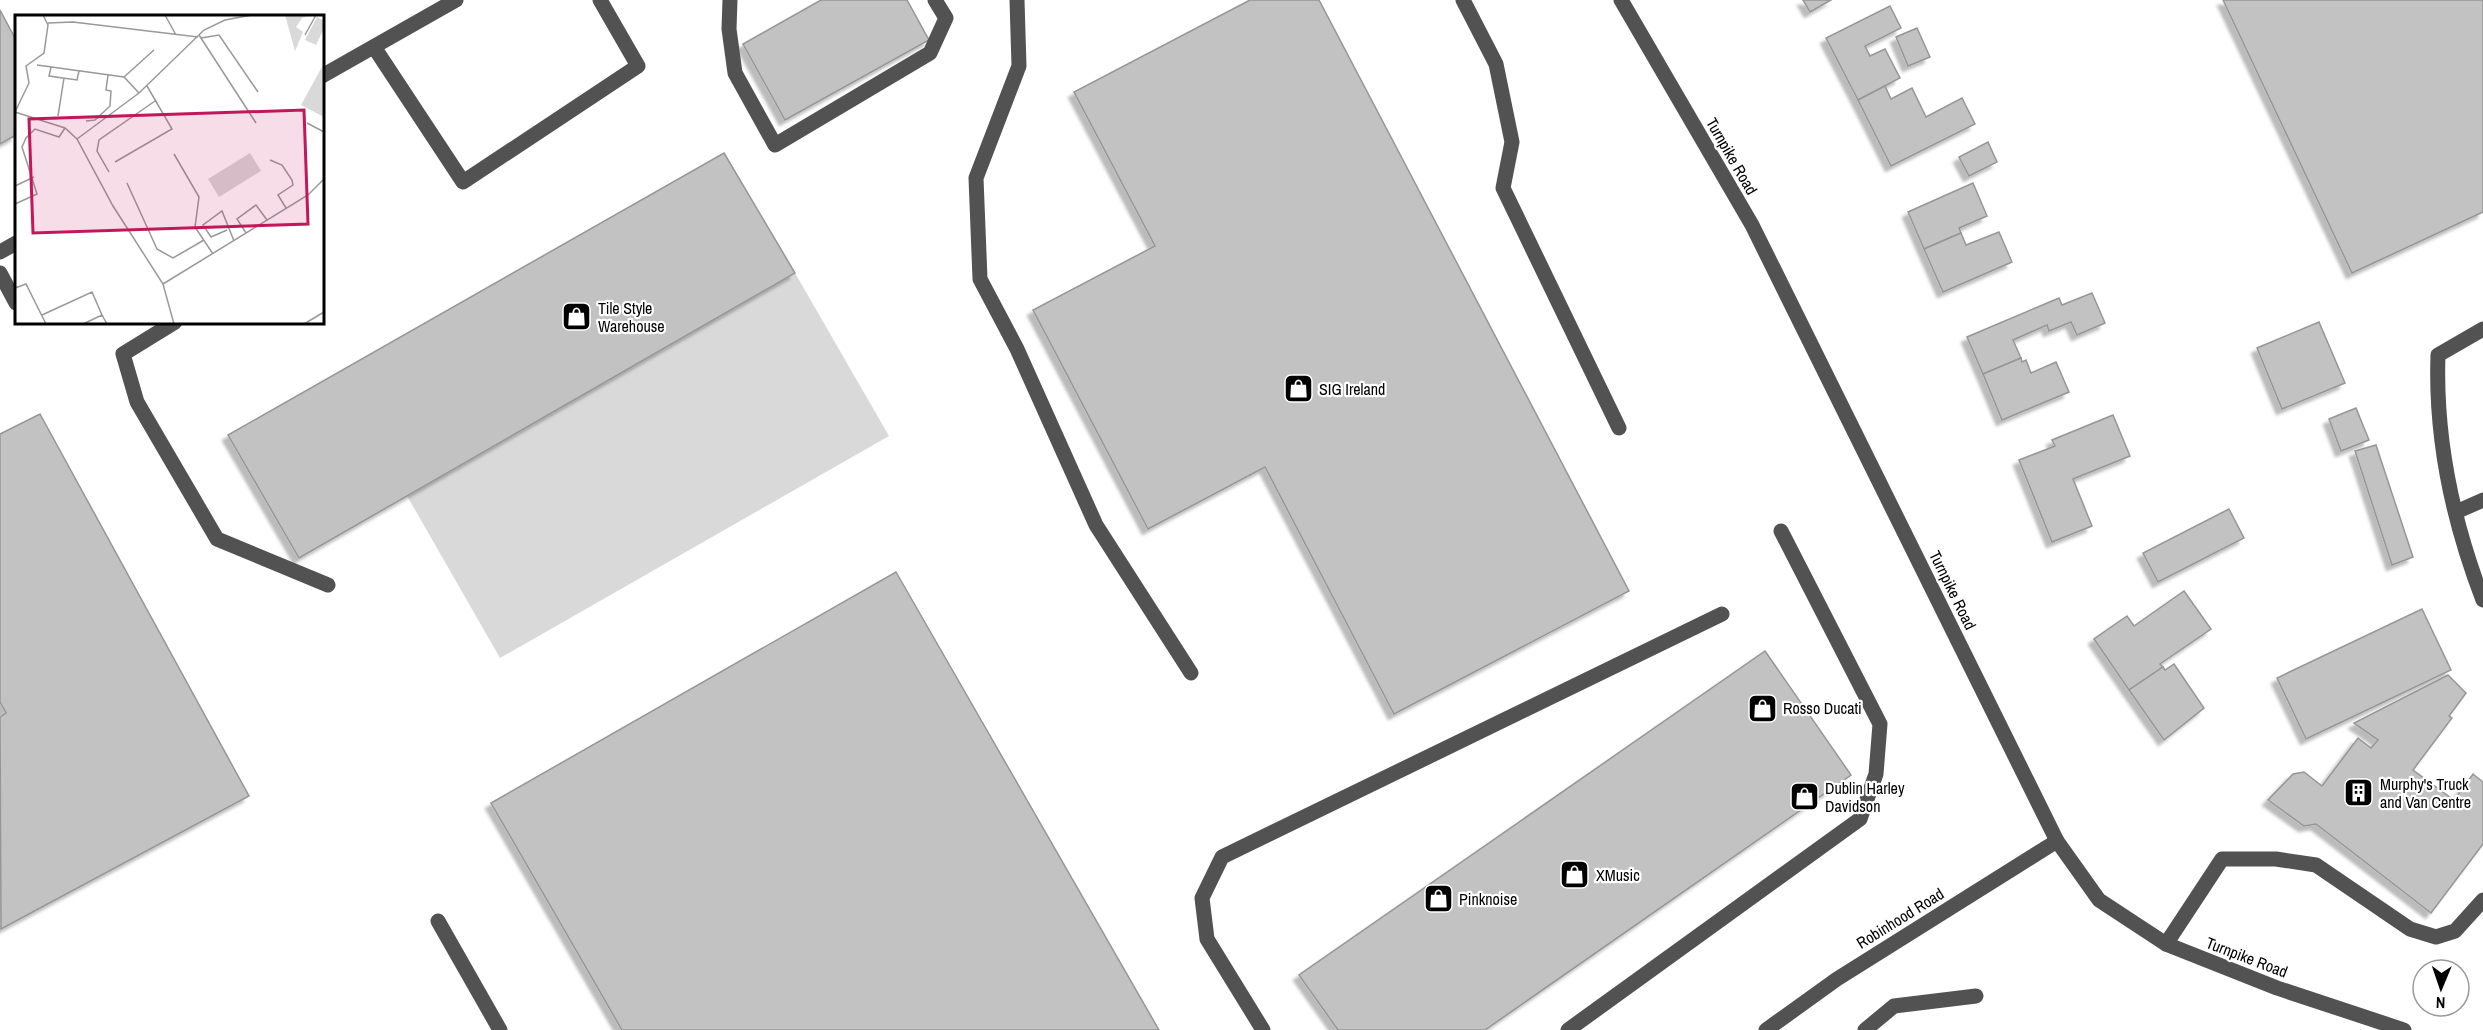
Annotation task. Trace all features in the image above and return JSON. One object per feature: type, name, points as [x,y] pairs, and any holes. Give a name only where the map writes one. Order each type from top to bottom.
[{"type":"street","points":[[324,75],[456,0]]},
{"type":"street","points":[[374,47],[462,182],[638,66],[600,0]]},
{"type":"street","points":[[730,0],[729,30],[735,73],[776,145],[930,53],[946,18],[935,0]]},
{"type":"street","points":[[1017,0],[1019,66],[976,178],[981,279],[1017,350],[1096,525],[1191,674]]},
{"type":"street","points":[[1463,0],[1496,64],[1512,142],[1503,188],[1619,428]]},
{"type":"street","name":"Turnpike Road","points":[[1621,0],[1752,225],[2057,841],[2099,900],[2166,944],[2277,988],[2404,1030]]},
{"type":"street","points":[[0,252],[15,244]]},
{"type":"street","points":[[0,273],[15,301]]},
{"type":"street","points":[[172,324],[123,354],[137,402],[217,539],[328,585]]},
{"type":"street","points":[[2483,329],[2438,355],[2436,390],[2445,474],[2483,600]]},
{"type":"street","points":[[2456,512],[2483,500]]},
{"type":"street","points":[[1568,1030],[1860,819],[1876,774],[1880,724],[1781,531]]},
{"type":"street","points":[[1263,1030],[1207,939],[1202,898],[1222,857],[1722,614]]},
{"type":"street","name":"Robinhood Road","points":[[1766,1030],[1838,979],[2057,841]]},
{"type":"street","points":[[2166,944],[2222,859],[2276,859],[2316,865],[2410,929],[2436,938],[2455,931],[2483,900]]},
{"type":"street","points":[[438,921],[500,1030]]},
{"type":"street","points":[[1865,1030],[1894,1006],[1976,996]]},
{"type":"shaded area","points":[[795,273],[889,436],[500,658],[406,494]]},
{"type":"building","points":[[821,0],[907,0],[929,40],[785,120],[743,44]]},
{"type":"building","name":"SIG Ireland","points":[[1250,0],[1319,0],[1629,591],[1394,714],[1265,467],[1148,529],[1033,310],[1155,246],[1074,92]]},
{"type":"building","points":[[1803,0],[1831,0],[1810,12]]},
{"type":"building","points":[[2223,0],[2483,0],[2483,212],[2352,273]]},
{"type":"building","points":[[1890,6],[1901,28],[1865,46],[1870,56],[1885,49],[1900,78],[1858,100],[1826,38]]},
{"type":"building","points":[[0,10],[15,38],[15,136],[0,144]]},
{"type":"building","points":[[1917,28],[1930,57],[1908,66],[1896,37]]},
{"type":"building","points":[[1885,86],[1891,99],[1912,88],[1926,117],[1962,98],[1975,124],[1891,166],[1858,100]]},
{"type":"building","points":[[1988,142],[1997,162],[1969,176],[1959,157]]},
{"type":"building","name":"Tile Style Warehouse","points":[[724,153],[795,273],[299,558],[228,435]]},
{"type":"building","points":[[1973,183],[1987,216],[1959,228],[1961,233],[1924,249],[1908,212]]},
{"type":"building","points":[[1999,232],[2012,262],[1943,292],[1924,249],[1961,233],[1966,245]]},
{"type":"building","points":[[2092,293],[2105,323],[2077,335],[2071,322],[2049,331],[2047,325],[2013,340],[2021,358],[1983,374],[1967,337],[2059,298],[2062,305]]},
{"type":"building","points":[[2319,322],[2345,383],[2282,409],[2257,348]]},
{"type":"building","points":[[2021,358],[2022,362],[2026,360],[2031,373],[2056,362],[2069,392],[2002,420],[1983,374]]},
{"type":"building","points":[[2356,408],[2369,440],[2341,451],[2329,419]]},
{"type":"building","points":[[40,414],[249,796],[1,929],[0,717],[6,713],[0,702],[0,434]]},
{"type":"building","points":[[2113,415],[2130,456],[2073,479],[2092,526],[2052,542],[2019,460],[2055,446],[2052,440]]},
{"type":"building","points":[[2376,445],[2413,557],[2392,565],[2355,451]]},
{"type":"building","points":[[2229,509],[2244,538],[2158,582],[2143,553]]},
{"type":"building","points":[[896,572],[1159,1030],[622,1030],[491,803]]},
{"type":"building","points":[[2184,591],[2211,629],[2160,664],[2163,667],[2129,690],[2094,639],[2127,616],[2134,626]]},
{"type":"building","points":[[2422,609],[2451,670],[2306,739],[2277,678]]},
{"type":"building","name":"XMusic","points":[[1765,651],[1851,775],[1485,1030],[1338,1030],[1299,975]]},
{"type":"building","points":[[2174,664],[2204,708],[2164,740],[2129,690],[2163,667],[2165,670]]},
{"type":"building","name":"Murphy's Truck and Van Centre","points":[[2448,675],[2466,693],[2449,716],[2452,718],[2413,770],[2454,800],[2473,774],[2483,782],[2483,844],[2431,913],[2316,824],[2304,826],[2268,800],[2293,774],[2304,772],[2322,786],[2358,738],[2371,748],[2378,740],[2354,723]]},
{"type":"place","name":"Tile Style Warehouse","points":[[577,317]]},
{"type":"place","name":"SIG Ireland","points":[[1298,389]]},
{"type":"place","name":"Rosso Ducati","points":[[1762,708]]},
{"type":"place","name":"Murphy's Truck and Van Centre","points":[[2359,793]]},
{"type":"place","name":"Dublin Harley Davidson","points":[[1804,797]]},
{"type":"place","name":"XMusic","points":[[1575,875]]},
{"type":"place","name":"Pinknoise","points":[[1438,899]]}]
